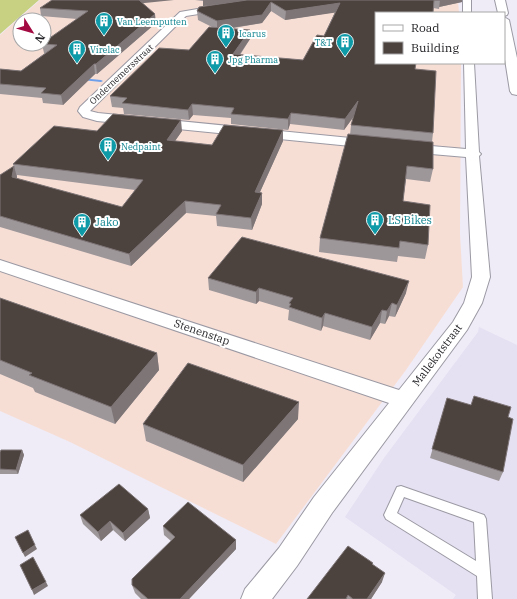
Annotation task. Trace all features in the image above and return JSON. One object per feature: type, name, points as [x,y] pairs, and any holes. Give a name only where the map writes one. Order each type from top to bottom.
[{"type":"highway","points":[[500,0],[503,12]]},
{"type":"highway","points":[[505,25],[517,91]]},
{"type":"street","points":[[467,0],[467,12]]},
{"type":"street","name":"Ondernemersstraat","points":[[234,6],[183,14],[84,109],[84,112],[86,114],[98,117],[380,145]]},
{"type":"street","name":"Mallekotstraat","points":[[255,599],[288,557],[323,506],[460,326],[473,303],[481,277],[474,154],[470,116],[468,64]]},
{"type":"street","points":[[395,147],[474,154]]},
{"type":"street","name":"Stenenstap","points":[[0,265],[403,400]]},
{"type":"lane","points":[[484,573],[390,515],[401,491],[480,519],[486,599]]},
{"type":"shaded area","points":[[40,0],[458,0],[459,12],[375,12],[375,64],[461,64],[460,234],[463,287],[406,370],[276,544],[70,442],[0,411],[0,35],[12,24],[12,52],[52,52],[52,12],[26,12]]},
{"type":"shaded area","points":[[479,327],[517,345],[517,599],[453,599],[456,595],[345,517],[384,458],[478,332]]},
{"type":"green space","points":[[0,0],[39,0],[25,12],[12,12],[12,24],[0,34]]},
{"type":"building","points":[[52,0],[139,0],[155,14],[96,64],[94,64],[61,95],[41,93],[46,88],[0,84],[0,69],[21,71],[47,52],[52,52],[52,49],[57,45],[52,45],[52,36],[88,11],[40,8]]},
{"type":"building","points":[[247,0],[434,0],[433,12],[375,12],[375,64],[416,64],[415,69],[436,71],[433,133],[351,125],[358,101],[345,119],[291,113],[288,119],[231,114],[234,108],[192,104],[188,110],[122,103],[127,98],[110,96],[159,48],[189,50],[209,27],[250,30],[233,54],[303,60],[317,35],[324,36],[340,3],[286,11],[271,2],[262,15],[217,21],[197,11],[199,7]]},
{"type":"building","points":[[113,114],[181,120],[167,140],[212,145],[224,125],[283,130],[255,192],[262,193],[251,218],[216,214],[221,205],[185,201],[129,254],[0,216],[0,175],[14,166],[12,177],[122,207],[143,180],[13,164],[54,126],[97,131]]},
{"type":"building","points":[[348,134],[433,142],[433,169],[407,166],[403,201],[430,205],[428,245],[400,241],[399,248],[320,238]]},
{"type":"building","points":[[242,237],[409,281],[397,305],[392,303],[387,311],[382,310],[372,327],[325,313],[322,318],[289,307],[291,304],[289,303],[293,298],[259,288],[256,292],[208,278]]},
{"type":"building","points":[[0,298],[157,353],[111,407],[29,375],[32,373],[0,360]]},
{"type":"building","points":[[188,363],[299,402],[243,465],[143,424]]},
{"type":"building","points":[[474,396],[511,407],[508,417],[513,419],[503,472],[432,449],[447,398],[471,405]]},
{"type":"building","points":[[1,450],[22,450],[16,470],[0,469]]},
{"type":"building","points":[[119,484],[148,509],[123,533],[110,521],[98,532],[80,515]]},
{"type":"building","points":[[188,502],[236,540],[180,599],[148,599],[132,585],[132,579],[175,537],[163,526]]},
{"type":"building","points":[[28,530],[35,545],[23,553],[15,537]]},
{"type":"building","points":[[348,546],[385,573],[367,599],[353,599],[348,595],[346,599],[307,599]]},
{"type":"building","points":[[33,557],[46,582],[32,590],[20,565]]},
{"type":"waterway","points":[[82,79],[101,81]]},
{"type":"place","name":"Van Leemputten","points":[[104,36]]},
{"type":"place","name":"Icarus","points":[[226,48]]},
{"type":"place","name":"T&T","points":[[345,57]]},
{"type":"place","name":"Virelac","points":[[77,64]]},
{"type":"place","name":"Jpg Pharma","points":[[215,74]]},
{"type":"place","name":"Nedpaint","points":[[108,161]]},
{"type":"place","name":"LS Bikes","points":[[375,235]]},
{"type":"place","name":"Jako","points":[[82,237]]}]
